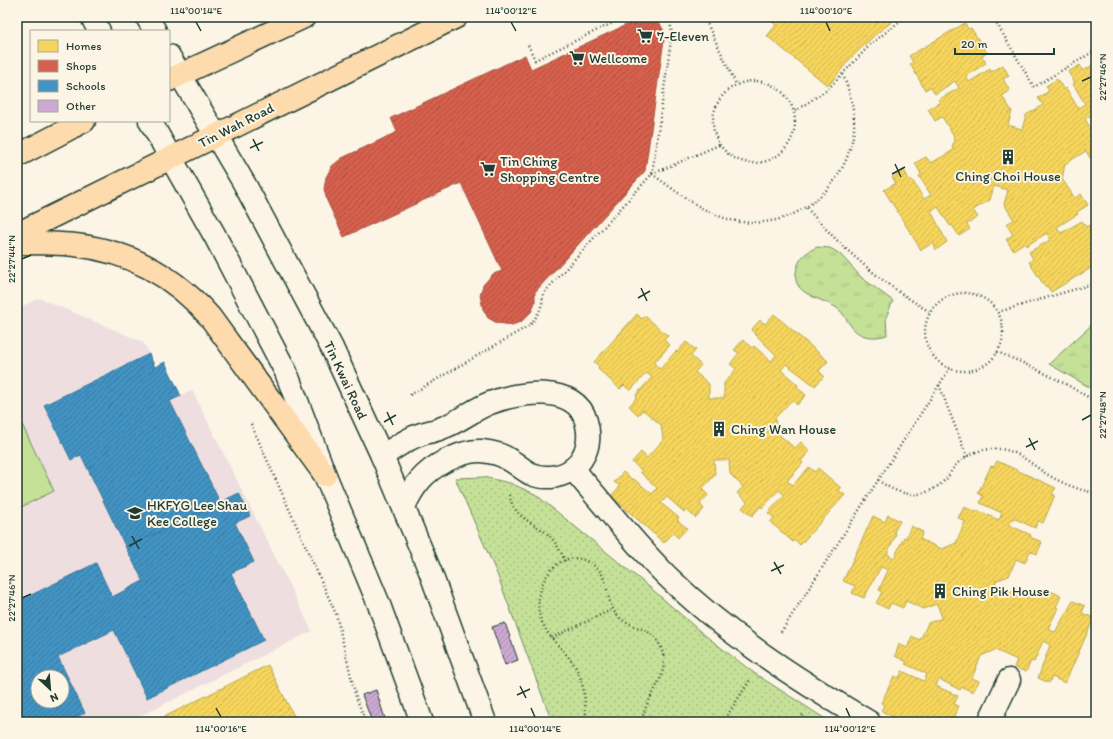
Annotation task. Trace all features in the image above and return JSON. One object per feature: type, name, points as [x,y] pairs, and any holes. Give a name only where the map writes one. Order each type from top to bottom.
[{"type":"main road","points":[[174,77],[304,17]]},
{"type":"main road","name":"Tin Wah Road","points":[[17,234],[456,17]]},
{"type":"main road","points":[[17,156],[82,122]]},
{"type":"main road","points":[[17,243],[75,245],[104,250],[132,258],[153,268],[176,284],[193,298],[210,317],[325,475]]},
{"type":"street","points":[[92,17],[98,30]]},
{"type":"street","points":[[147,17],[154,30]]},
{"type":"street","name":"Tin Kwai Road","points":[[170,60],[174,77],[216,136],[244,183],[332,348],[404,507],[430,571],[485,722]]},
{"type":"street","points":[[151,122],[286,372],[325,475],[378,602],[422,722]]},
{"type":"street","points":[[382,456],[418,435],[443,428],[490,403],[530,394],[551,394],[565,397],[577,406],[585,417],[589,431],[588,446],[582,459],[572,469],[559,476],[545,477],[531,474],[508,458],[481,451],[466,453],[453,457],[432,468],[425,474],[412,489],[404,507]]},
{"type":"street","points":[[572,469],[667,576],[715,618],[765,657],[818,692],[869,722]]},
{"type":"street","points":[[989,722],[1010,680]]},
{"type":"path","points":[[528,45],[535,60],[625,17]]},
{"type":"path","points":[[652,174],[672,33],[670,22],[665,17]]},
{"type":"path","points":[[704,17],[736,84]]},
{"type":"path","points":[[794,111],[827,90],[871,44],[905,17]]},
{"type":"path","points":[[993,17],[1034,87],[1096,50]]},
{"type":"path","points":[[652,174],[700,207],[720,217],[742,222],[764,222],[786,217],[807,208],[824,194],[833,183],[848,157],[853,135],[854,113],[843,74]]},
{"type":"path","points":[[750,80],[765,82],[778,87],[788,98],[794,111],[795,125],[791,139],[783,151],[771,160],[757,163],[743,162],[730,156],[719,145],[713,132],[712,118],[716,104],[725,92],[736,84],[750,80]]},
{"type":"path","points":[[410,395],[530,324],[538,314],[543,303],[543,294],[652,174],[719,145]]},
{"type":"path","points":[[807,208],[833,238],[863,266],[895,290],[930,312]]},
{"type":"path","points":[[998,312],[1096,284]]},
{"type":"path","points":[[964,292],[977,295],[989,302],[998,312],[1002,325],[1002,338],[997,352],[989,362],[977,368],[963,371],[950,368],[938,362],[929,351],[925,338],[925,325],[930,312],[938,302],[950,295],[964,292]]},
{"type":"path","points":[[997,352],[1054,377],[1096,402]]},
{"type":"path","points":[[779,635],[950,368]]},
{"type":"path","points":[[939,385],[966,457]]},
{"type":"path","points":[[250,422],[336,614],[356,697],[366,722]]},
{"type":"path","points":[[878,480],[890,489],[905,494],[920,494],[934,489],[946,479],[955,466],[966,457],[987,450],[1010,451],[1026,458],[1045,473],[1064,484],[1096,493]]},
{"type":"path","points":[[508,458],[509,496],[514,509],[523,519],[545,532],[554,540],[565,561]]},
{"type":"path","points":[[587,722],[584,685],[578,671],[562,648],[543,627],[539,613],[539,598],[547,574],[555,566],[565,561],[576,559],[587,562],[597,569],[603,578],[608,600],[619,618],[651,634],[659,644],[663,655],[664,667],[661,678],[647,703],[642,722]]},
{"type":"path","points":[[552,638],[613,609]]},
{"type":"path","points":[[723,722],[753,675]]},
{"type":"shaded area","name":"HKFYG Lee Shau Kee College","points":[[39,298],[143,342],[155,366],[165,362],[181,395],[192,390],[312,631],[128,722],[17,722],[17,309]]},
{"type":"green space","points":[[817,247],[830,248],[840,254],[862,278],[893,301],[886,317],[887,335],[872,337],[858,333],[840,311],[832,305],[808,294],[798,285],[796,277],[800,260],[807,253]]},
{"type":"green space","points":[[1096,321],[1096,391],[1049,364]]},
{"type":"green space","points":[[17,414],[54,491],[17,509]]},
{"type":"green space","points":[[483,477],[510,483],[535,494],[653,590],[702,633],[754,673],[830,722],[552,722],[497,574],[455,478]]},
{"type":"building: Homes","points":[[766,17],[898,17],[875,35],[850,59],[828,86],[767,36],[776,25]]},
{"type":"building: Homes","name":"Ching Choi House","points":[[965,23],[968,29],[971,28],[987,53],[982,56],[986,63],[966,76],[969,82],[990,69],[991,72],[1003,65],[1009,76],[1003,79],[1010,91],[1002,96],[1012,111],[1008,125],[1022,129],[1026,115],[1043,105],[1038,98],[1049,91],[1046,86],[1057,79],[1064,90],[1066,88],[1078,108],[1085,104],[1073,84],[1075,83],[1068,72],[1080,65],[1083,71],[1094,64],[1096,66],[1096,122],[1092,115],[1085,119],[1096,137],[1094,140],[1096,154],[1090,158],[1086,151],[1065,164],[1062,179],[1075,198],[1081,194],[1088,205],[1077,212],[1078,214],[1057,227],[1061,233],[1082,221],[1086,227],[1091,224],[1096,233],[1096,265],[1051,292],[1047,286],[1045,287],[1029,262],[1033,259],[1029,252],[1050,240],[1047,233],[1026,246],[1024,243],[1013,250],[1006,239],[1013,235],[1006,224],[1014,220],[1004,204],[1008,190],[994,186],[990,200],[973,210],[978,217],[967,224],[970,229],[959,236],[952,225],[950,226],[938,207],[931,211],[947,242],[936,250],[933,243],[921,250],[884,190],[896,183],[892,177],[904,170],[910,181],[912,180],[924,199],[931,195],[919,176],[921,174],[915,163],[926,157],[931,163],[952,151],[954,136],[942,117],[935,121],[928,109],[940,102],[938,100],[959,88],[955,81],[935,94],[930,87],[925,90],[910,64],[913,62],[909,56]]},
{"type":"building: Homes","name":"Ching Wan House","points":[[637,314],[642,319],[645,316],[668,336],[664,340],[670,345],[654,363],[660,369],[686,342],[696,350],[691,356],[701,365],[695,372],[709,384],[709,398],[724,398],[724,383],[736,369],[730,364],[739,353],[734,350],[743,340],[752,348],[754,346],[771,361],[776,355],[751,330],[760,320],[765,324],[774,314],[828,361],[819,371],[824,376],[815,386],[786,364],[781,370],[798,385],[797,387],[806,395],[797,405],[792,400],[775,418],[777,433],[795,448],[801,442],[810,451],[801,461],[803,463],[787,481],[793,485],[809,467],[815,472],[818,468],[841,488],[839,491],[845,495],[800,545],[795,540],[793,542],[770,522],[774,518],[768,513],[784,495],[779,490],[752,516],[742,508],[747,502],[737,493],[743,487],[730,474],[729,460],[714,460],[715,475],[702,489],[708,495],[700,504],[704,509],[696,518],[686,510],[684,512],[667,497],[661,503],[679,518],[677,520],[687,528],[678,538],[673,533],[664,543],[611,496],[620,486],[614,482],[623,472],[652,494],[657,488],[632,462],[641,452],[647,458],[663,440],[661,425],[643,410],[638,415],[629,406],[637,397],[636,395],[652,377],[646,373],[630,391],[624,385],[620,389],[598,369],[599,366],[594,362]]},
{"type":"building: Homes","name":"Ching Pik House","points":[[997,461],[1056,488],[1052,494],[1055,495],[1043,523],[1038,521],[1035,528],[1013,518],[1009,525],[1042,542],[1037,554],[1030,551],[1025,563],[1016,559],[1009,576],[995,581],[1000,595],[1014,590],[1031,598],[1034,591],[1047,596],[1049,590],[1061,596],[1056,607],[1058,608],[1048,629],[1055,632],[1073,601],[1085,606],[1082,613],[1094,618],[1065,683],[1052,677],[1049,683],[1038,678],[1050,645],[1043,641],[1034,662],[1031,661],[1026,672],[1014,667],[1017,660],[995,650],[981,656],[972,678],[979,681],[973,692],[962,687],[960,690],[939,679],[936,686],[958,696],[954,704],[959,706],[952,722],[904,722],[881,711],[884,705],[881,703],[894,676],[899,678],[902,671],[924,681],[927,674],[905,664],[907,662],[895,656],[899,644],[907,648],[912,636],[920,640],[928,623],[942,618],[937,604],[923,609],[906,601],[903,608],[891,603],[888,609],[876,603],[882,592],[879,590],[888,570],[881,567],[864,598],[852,593],[855,586],[843,581],[873,516],[885,522],[888,515],[900,521],[894,532],[896,534],[887,554],[894,558],[904,537],[906,538],[911,526],[923,532],[920,539],[942,549],[956,543],[965,521],[958,518],[964,507],[976,512],[977,510],[999,520],[1002,513],[980,503],[983,496],[978,493],[991,466],[994,467]]},
{"type":"building: Homes","points":[[268,665],[297,722],[154,722]]},
{"type":"building: Shops","name":"Tin Ching Shopping Centre","points":[[643,17],[651,17],[658,20],[665,33],[645,171],[535,292],[535,302],[532,311],[521,322],[512,325],[497,323],[488,318],[483,309],[480,295],[483,285],[493,274],[502,271],[461,183],[344,237],[327,201],[324,189],[326,177],[332,166],[342,158],[397,132],[391,118],[525,55],[531,69]]},
{"type":"building: Schools","points":[[149,354],[155,367],[165,362],[181,396],[170,401],[220,502],[126,548],[81,455],[71,460],[44,405]]},
{"type":"building: Schools","points":[[239,493],[250,516],[235,523],[254,562],[231,573],[264,640],[147,698],[114,630],[58,657],[64,669],[30,669],[30,709],[70,709],[70,682],[85,713],[67,722],[17,722],[17,602],[96,563],[112,597],[143,581],[126,548]]},
{"type":"building: Other","points":[[505,623],[518,660],[505,665],[492,627]]},
{"type":"building: Other","points":[[376,690],[386,722],[372,722],[362,695]]},
{"type":"place","name":"7-Eleven","points":[[645,36]]},
{"type":"place","name":"Wellcome","points":[[577,58]]},
{"type":"place","name":"Ching Choi House","points":[[1008,157]]},
{"type":"place","name":"Tin Ching Shopping Centre","points":[[488,169]]},
{"type":"place","name":"Ching Wan House","points":[[719,429]]},
{"type":"place","name":"HKFYG Lee Shau Kee College","points":[[135,513]]},
{"type":"place","name":"Ching Pik House","points":[[940,591]]}]
